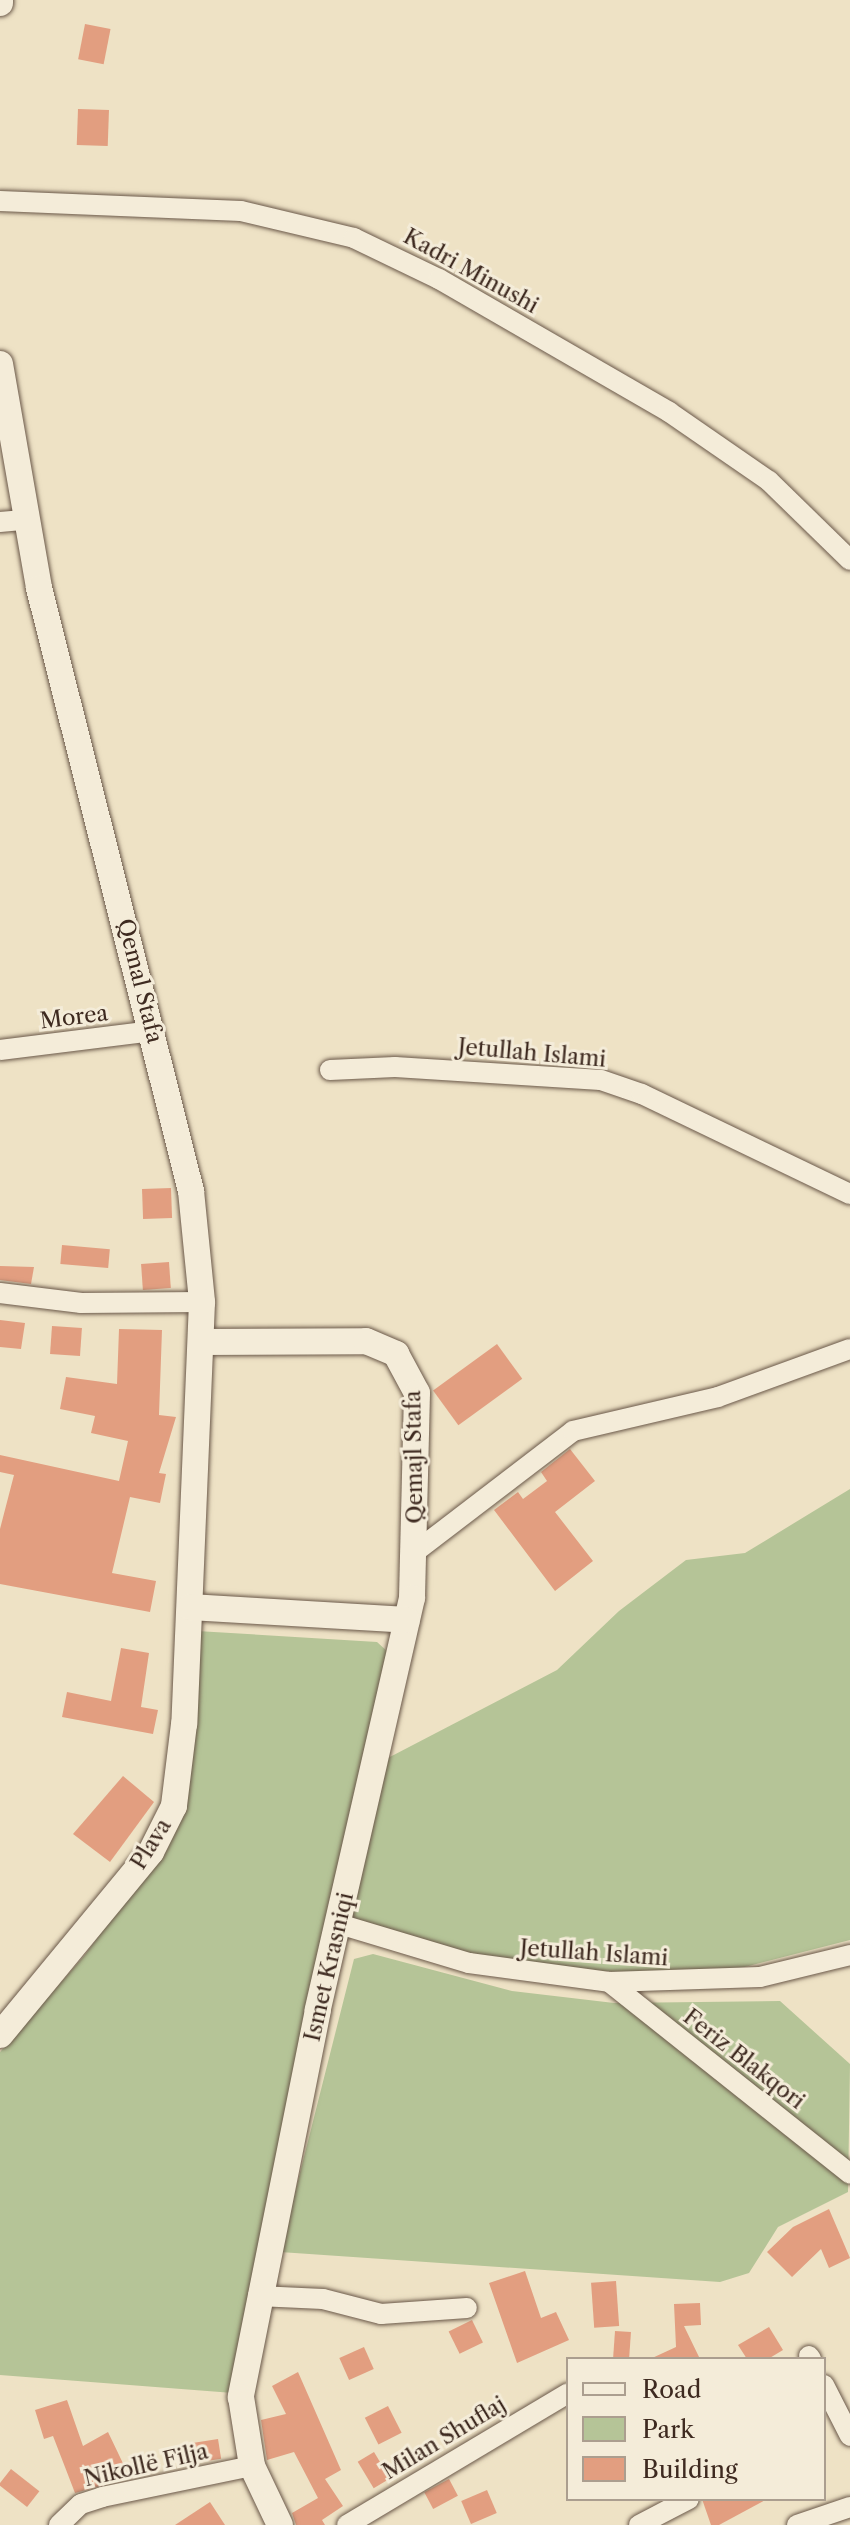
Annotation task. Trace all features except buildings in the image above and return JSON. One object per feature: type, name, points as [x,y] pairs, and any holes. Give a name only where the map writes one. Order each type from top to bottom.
[{"type":"street","name":"Kadri Minushi","points":[[0,201],[241,211],[354,238],[439,279],[669,412],[769,481],[850,560]]},
{"type":"street","name":"Qemal Stafa","points":[[0,364],[12,521],[153,1031],[191,1191],[202,1302],[190,1607]]},
{"type":"street","name":"Morea","points":[[0,1050],[153,1031]]},
{"type":"street","name":"Jetullah Islami","points":[[330,1070],[395,1067],[601,1080],[642,1094],[850,1194]]},
{"type":"street","points":[[0,1293],[81,1303],[202,1302]]},
{"type":"street","name":"Qemajl Stafa","points":[[201,1342],[345,1339],[396,1354],[417,1393],[415,1552],[407,1620]]},
{"type":"street","points":[[415,1552],[573,1431],[718,1397],[850,1349]]},
{"type":"street","points":[[190,1607],[407,1620]]},
{"type":"street","name":"Plava","points":[[0,2035],[69,1956],[164,1831],[180,1766],[190,1607]]},
{"type":"street","name":"Ismet Krasniqi","points":[[280,2525],[252,2466],[241,2397],[258,2296],[407,1620]]},
{"type":"street","name":"Jetullah Islami","points":[[339,1924],[469,1963],[609,1982],[760,1977],[850,1955]]},
{"type":"street","name":"Feriz Blakqori","points":[[609,1982],[850,2174]]},
{"type":"street","points":[[258,2296],[323,2299],[381,2314],[467,2308]]},
{"type":"street","points":[[826,2389],[850,2436]]},
{"type":"street","name":"Milan Shuflaj","points":[[347,2525],[566,2394]]},
{"type":"street","name":"Nikollë Filja","points":[[59,2525],[81,2504],[102,2497],[252,2466]]},
{"type":"street","points":[[639,2525],[685,2501]]},
{"type":"street","points":[[811,2523],[850,2507]]},
{"type":"green space","points":[[850,1489],[850,1940],[729,1971],[620,1973],[478,1956],[352,1918],[386,1759],[557,1670],[619,1611],[686,1560],[745,1553]]},
{"type":"green space","points":[[197,1631],[377,1642],[388,1652],[233,2393],[0,2375],[0,2052],[84,1956],[164,1847]]},
{"type":"green space","points":[[373,1954],[512,1991],[614,2003],[780,2001],[850,2064],[848,2192],[778,2227],[749,2273],[720,2282],[280,2252],[354,1959]]}]
